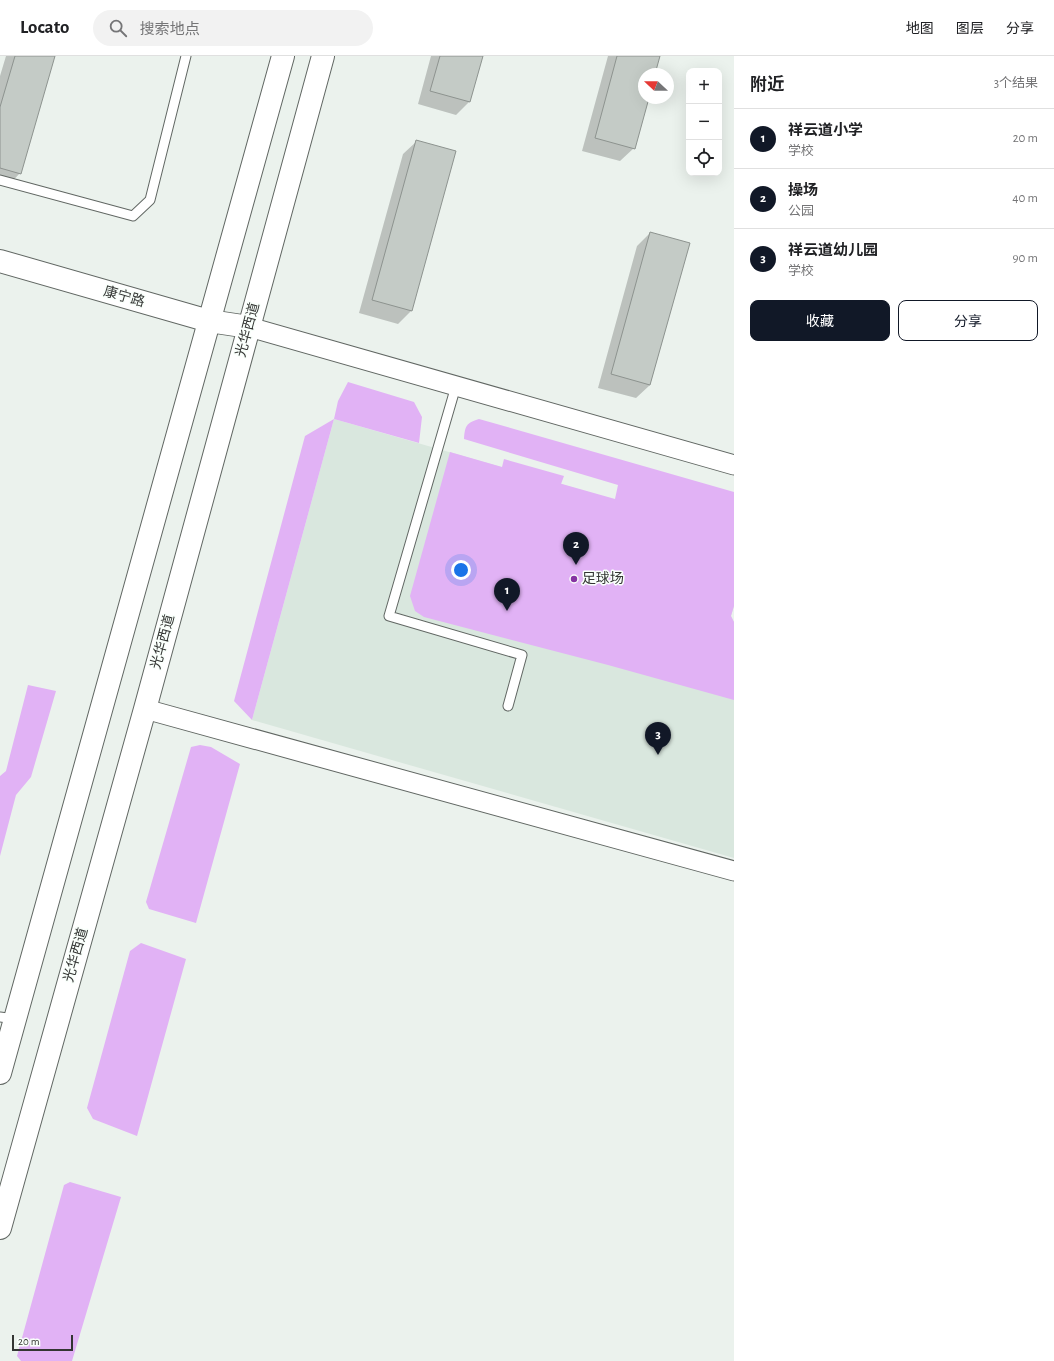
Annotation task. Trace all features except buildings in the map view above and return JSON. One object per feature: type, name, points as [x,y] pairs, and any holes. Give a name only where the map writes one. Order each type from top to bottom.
[{"type":"main road","points":[[0,1073],[8,1018],[209,321],[283,56]]},
{"type":"main road","name":"光华西道","points":[[0,1228],[145,709],[323,56]]},
{"type":"main road","name":"康宁路","points":[[0,262],[209,321],[249,327]]},
{"type":"street","points":[[249,327],[734,465]]},
{"type":"street","points":[[145,709],[734,871]]},
{"type":"lane","points":[[0,180],[133,216],[150,200],[186,56]]},
{"type":"lane","points":[[456,386],[389,616],[522,655],[508,706]]},
{"type":"shaded area","points":[[348,382],[414,402],[422,417],[419,443],[334,419],[338,401]]},
{"type":"shaded area","points":[[334,419],[734,535],[734,606],[731,616],[734,622],[734,858],[252,720]]},
{"type":"shaded area","points":[[334,419],[252,720],[234,701],[305,436]]},
{"type":"shaded area","points":[[479,419],[734,492],[734,606],[731,616],[734,622],[734,700],[608,665],[424,617],[415,611],[410,596],[450,452],[502,467],[504,459],[564,476],[561,484],[615,499],[618,485],[464,439],[467,426],[471,422]]},
{"type":"shaded area","points":[[28,685],[56,691],[31,777],[16,795],[0,856],[0,776],[6,771]]},
{"type":"shaded area","points":[[200,745],[211,747],[240,764],[196,923],[149,909],[146,902],[191,747]]},
{"type":"shaded area","points":[[141,943],[186,959],[137,1136],[93,1119],[87,1108],[130,951]]},
{"type":"shaded area","points":[[70,1182],[121,1197],[72,1361],[21,1361],[17,1356],[64,1185]]},
{"type":"place","name":"操场","points":[[576,565]]},
{"type":"place","name":"足球场","points":[[574,579]]},
{"type":"place","name":"祥云道小学","points":[[507,611]]},
{"type":"place","name":"祥云道幼儿园","points":[[658,755]]}]
